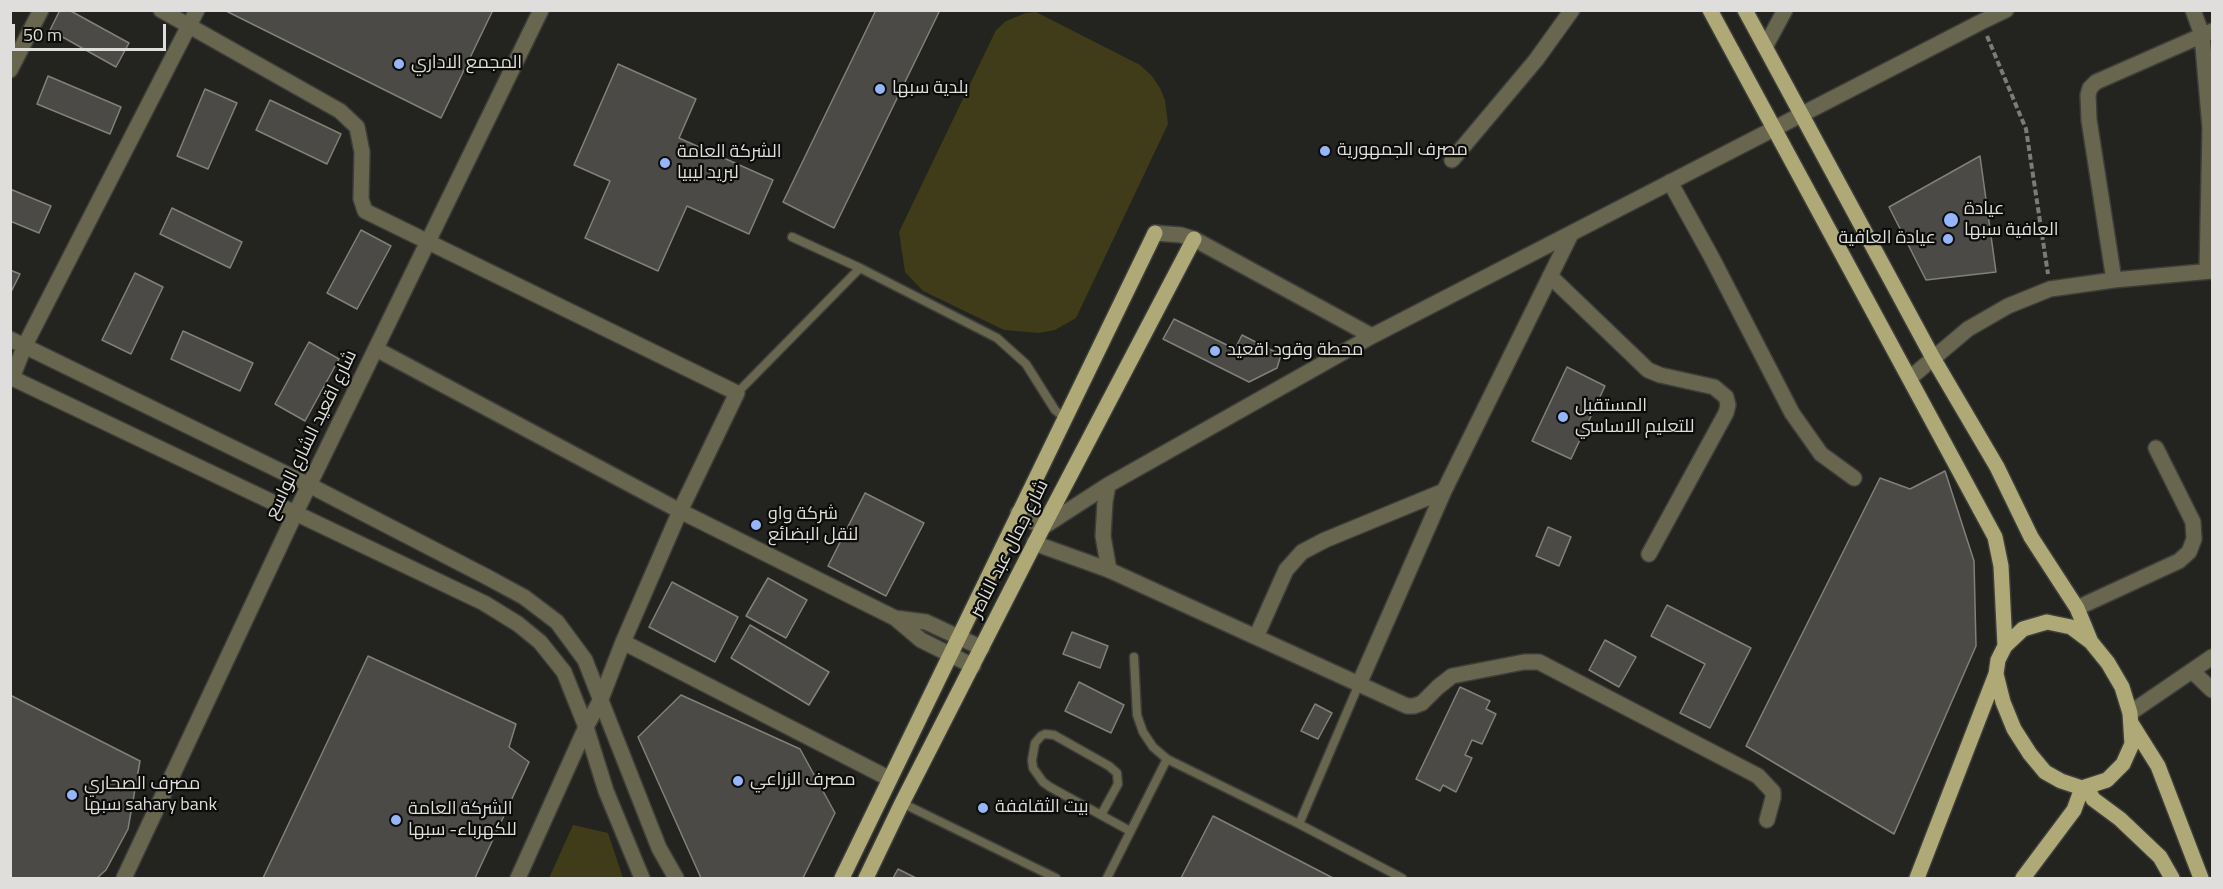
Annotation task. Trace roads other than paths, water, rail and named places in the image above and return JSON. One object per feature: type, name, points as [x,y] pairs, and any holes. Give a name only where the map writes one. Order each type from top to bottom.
[{"type":"main road","points":[[1710,10],[1995,537],[2001,566],[2005,646]]},
{"type":"main road","points":[[1745,10],[1933,358],[1996,467],[2031,537],[2077,608],[2091,642]]},
{"type":"main road","name":"شارع جمال عبد الناصر","points":[[842,879],[1155,233]]},
{"type":"main road","name":"شارع جمال عبد الناصر","points":[[866,879],[1042,527],[1194,239]]},
{"type":"main road","points":[[1917,879],[1996,674],[1998,660],[2005,646],[2023,629],[2047,622],[2071,627],[2091,642],[2108,663],[2122,687],[2130,718],[2132,744],[2123,764],[2107,780],[2085,787],[2061,781],[2045,772],[2014,729],[2003,702],[1996,674]]},
{"type":"main road","points":[[2130,718],[2158,766],[2201,879]]},
{"type":"main road","points":[[2023,879],[2068,818],[2085,787]]},
{"type":"main road","points":[[2085,787],[2093,799],[2120,819],[2160,857],[2172,879]]},
{"type":"street","points":[[10,70],[41,10]]},
{"type":"street","points":[[160,10],[340,111],[357,127],[362,152],[361,199],[365,211],[737,393],[680,511],[601,699],[586,727],[518,879]]},
{"type":"street","points":[[197,10],[18,342],[11,377],[484,603],[518,624],[540,642],[564,672],[586,727],[606,791],[642,879]]},
{"type":"street","name":"شارع اقعيد الشارع الواسع","points":[[124,879],[295,514],[541,10]]},
{"type":"street","points":[[1452,159],[1536,60],[1572,10]]},
{"type":"street","points":[[1765,47],[1785,10]]},
{"type":"street","points":[[1910,378],[1968,329],[2008,306],[2050,290],[2114,280],[2210,271],[2210,128],[2207,33],[2193,10]]},
{"type":"street","points":[[1018,513],[1042,527],[1108,485],[1372,336],[2004,11]]},
{"type":"street","points":[[2114,280],[2090,120],[2088,95],[2090,88],[2096,82],[2207,33]]},
{"type":"street","points":[[1671,182],[1792,413],[1821,454],[1854,478]]},
{"type":"street","points":[[1155,233],[1182,235],[1194,239],[1372,336]]},
{"type":"street","points":[[1359,684],[1444,491],[1571,234]]},
{"type":"street","points":[[1550,276],[1648,370],[1660,375],[1714,387],[1726,397],[1728,405],[1726,413],[1649,554]]},
{"type":"street","points":[[18,342],[309,485],[524,597],[557,622],[585,660],[659,848],[676,879]]},
{"type":"street","points":[[376,349],[680,511],[895,618],[921,640],[973,666]]},
{"type":"street","points":[[2077,608],[2179,561],[2190,552],[2194,539],[2193,522],[2156,448]]},
{"type":"street","points":[[1108,485],[1103,536],[1109,570]]},
{"type":"street","points":[[1256,637],[1286,570],[1302,552],[1325,540],[1444,491]]},
{"type":"street","points":[[1035,543],[1109,570],[1407,706],[1422,703],[1452,676],[1524,662],[1539,662],[1758,776],[1773,792],[1767,820]]},
{"type":"street","points":[[895,618],[926,622],[982,648]]},
{"type":"street","points":[[623,642],[890,778]]},
{"type":"street","points":[[2130,718],[2212,657]]},
{"type":"street","points":[[2192,671],[2212,690]]},
{"type":"lane","points":[[792,237],[860,268],[998,338],[1026,364],[1055,410],[1066,419]]},
{"type":"lane","points":[[737,393],[860,268]]},
{"type":"lane","points":[[1134,657],[1137,715],[1143,732],[1153,747],[1167,759],[1299,824],[1402,879]]},
{"type":"lane","points":[[1299,824],[1359,684]]},
{"type":"lane","points":[[1101,815],[1118,784],[1117,773],[1109,766],[1050,733],[1041,736],[1035,743],[1032,760],[1037,776],[1050,787],[1130,831]]},
{"type":"lane","points":[[1107,879],[1167,759]]},
{"type":"lane","points":[[902,803],[1056,879]]},
{"type":"place","name":"المجمع الاداري","points":[[399,64]]},
{"type":"place","name":"بلدية سبها","points":[[880,89]]},
{"type":"place","name":"مصرف الجمهورية","points":[[1325,151]]},
{"type":"place","name":"الشركة العامة لبريد ليبيا","points":[[665,163]]},
{"type":"place","name":"عيادة العافية سبها","points":[[1951,220]]},
{"type":"place","name":"عيادة العافية","points":[[1948,239]]},
{"type":"place","name":"محطة وقود اقعيد","points":[[1215,351]]},
{"type":"place","name":"المستقبل للتعليم الاساسي","points":[[1563,417]]},
{"type":"place","name":"شركة واو لنقل البضائع","points":[[756,525]]},
{"type":"place","name":"مصرف الزراعي","points":[[738,781]]},
{"type":"place","name":"مصرف الصحاري سبها sahary bank","points":[[72,795]]},
{"type":"place","name":"بيت الثقاففة","points":[[983,808]]},
{"type":"place","name":"الشركة العامة للكهرباء- سبها","points":[[396,820]]}]
